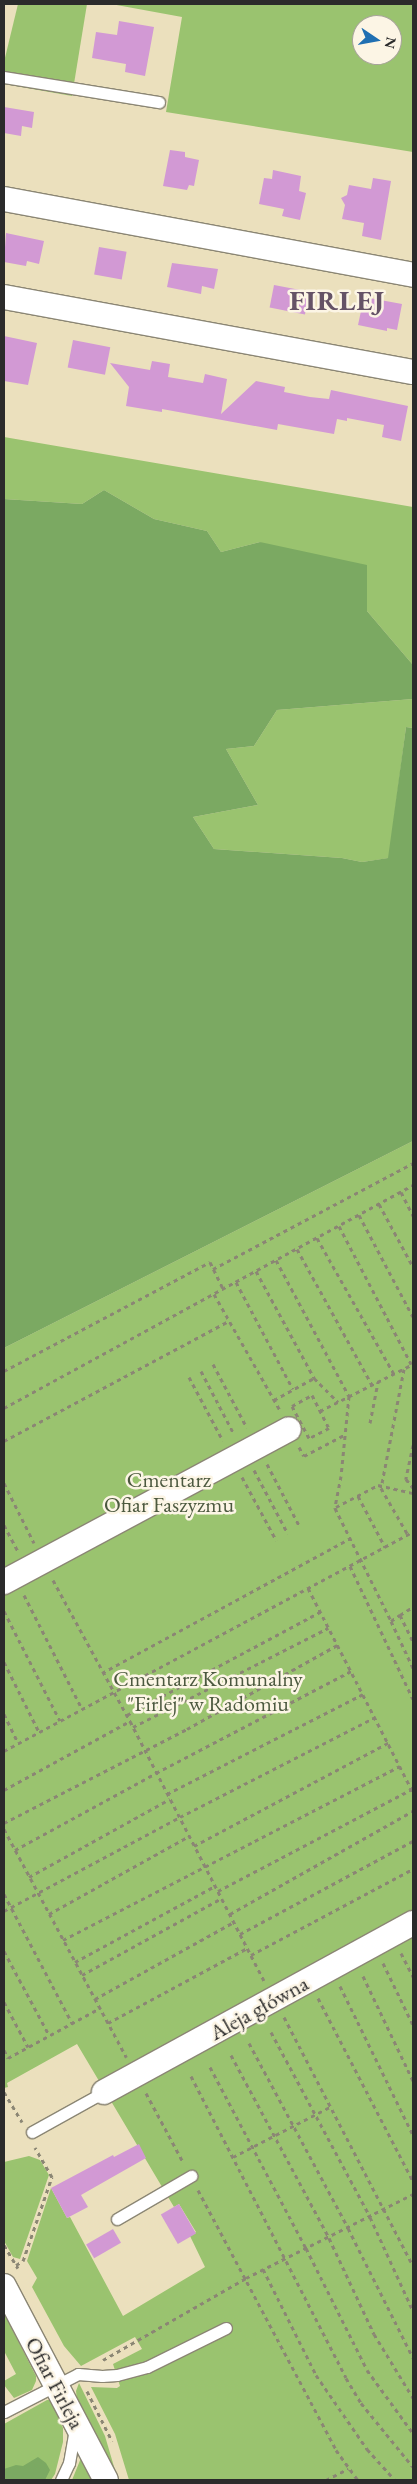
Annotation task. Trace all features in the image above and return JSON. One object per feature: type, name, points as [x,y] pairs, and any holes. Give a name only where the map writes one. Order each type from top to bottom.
[{"type":"street","points":[[4,199],[413,275]]},
{"type":"street","points":[[4,297],[413,372]]},
{"type":"street","points":[[22,1572],[289,1429]]},
{"type":"street","name":"Aleja główna","points":[[104,2092],[413,1923]]},
{"type":"street","name":"Ofiar Firleja","points":[[12,2279],[56,2384],[106,2480]]},
{"type":"lane","points":[[4,77],[159,102]]},
{"type":"lane","points":[[30,2134],[104,2092]]},
{"type":"lane","points":[[117,2219],[191,2176]]},
{"type":"lane","points":[[4,2412],[78,2374],[117,2375],[146,2367],[226,2328]]},
{"type":"lane","points":[[61,2480],[69,2462],[76,2424]]},
{"type":"path","points":[[213,1269],[413,1163]]},
{"type":"path","points":[[4,1408],[413,1185]]},
{"type":"path","points":[[401,1192],[413,1216]]},
{"type":"path","points":[[379,1204],[413,1267]]},
{"type":"path","points":[[359,1215],[413,1317]]},
{"type":"path","points":[[320,1411],[412,1364],[339,1226]]},
{"type":"path","points":[[317,1238],[394,1374]]},
{"type":"path","points":[[297,1249],[372,1385]]},
{"type":"path","points":[[276,1260],[349,1396],[342,1476],[335,1508],[413,1668]]},
{"type":"path","points":[[4,1371],[210,1262],[223,1289]]},
{"type":"path","points":[[256,1271],[314,1378],[338,1402]]},
{"type":"path","points":[[236,1282],[293,1389]]},
{"type":"path","points":[[214,1294],[304,1456],[345,1435]]},
{"type":"path","points":[[4,1441],[229,1321]]},
{"type":"path","points":[[404,1369],[381,1488],[408,1535]]},
{"type":"path","points":[[274,1400],[314,1378]]},
{"type":"path","points":[[370,1423],[378,1381]]},
{"type":"path","points":[[312,1395],[320,1411],[329,1428],[309,1438],[292,1406],[312,1395]]},
{"type":"path","points":[[413,1445],[406,1479],[413,1488]]},
{"type":"path","points":[[4,1483],[22,1572],[102,1673],[127,1715],[413,2266]]},
{"type":"path","points":[[335,1508],[378,1485],[413,1493]]},
{"type":"path","points":[[358,1496],[386,1547]]},
{"type":"path","points":[[4,1525],[22,1572],[82,1709]]},
{"type":"path","points":[[4,1750],[413,1532]]},
{"type":"path","points":[[102,1673],[351,1538]]},
{"type":"path","points":[[350,1566],[413,1699]]},
{"type":"path","points":[[218,1891],[413,1790],[308,1588]]},
{"type":"path","points":[[391,1621],[413,1607]]},
{"type":"path","points":[[4,1611],[60,1721]]},
{"type":"path","points":[[127,1715],[320,1612]]},
{"type":"path","points":[[400,1615],[413,1642]]},
{"type":"path","points":[[133,1727],[328,1628]]},
{"type":"path","points":[[4,1823],[145,1751],[337,1646]]},
{"type":"path","points":[[4,1662],[39,1732]]},
{"type":"path","points":[[15,1850],[156,1772],[351,1671]]},
{"type":"path","points":[[167,1794],[362,1694]]},
{"type":"path","points":[[4,1714],[18,1743]]},
{"type":"path","points":[[4,1911],[180,1817],[375,1717]]},
{"type":"path","points":[[4,1790],[130,1721]]},
{"type":"path","points":[[194,1846],[388,1743]]},
{"type":"path","points":[[63,1940],[206,1868],[400,1766]]},
{"type":"path","points":[[29,1877],[170,1799]]},
{"type":"path","points":[[230,1914],[413,1811]]},
{"type":"path","points":[[50,1914],[189,1836]]},
{"type":"path","points":[[240,1934],[413,1841]]},
{"type":"path","points":[[251,1955],[413,1869]]},
{"type":"path","points":[[75,1962],[215,1886]]},
{"type":"path","points":[[4,1894],[72,2023]]},
{"type":"path","points":[[82,1975],[222,1898]]},
{"type":"path","points":[[95,1999],[234,1922]]},
{"type":"path","points":[[108,2023],[247,1948]]},
{"type":"path","points":[[4,1950],[49,2035]]},
{"type":"path","points":[[401,1952],[413,1977]]},
{"type":"path","points":[[383,1962],[413,2025]]},
{"type":"path","points":[[362,1974],[413,2081]]},
{"type":"path","points":[[339,1986],[413,2135]]},
{"type":"path","points":[[318,1998],[413,2181]]},
{"type":"path","points":[[4,2002],[28,2047]]},
{"type":"path","points":[[4,2050],[8,2058],[100,2008]]},
{"type":"path","points":[[271,2032],[370,2217],[413,2311]]},
{"type":"path","points":[[250,2043],[348,2228],[413,2358]]},
{"type":"path","points":[[231,2055],[329,2238],[374,2334],[413,2398]]},
{"type":"path","points":[[210,2067],[306,2248],[367,2370],[413,2433]]},
{"type":"path","points":[[191,2076],[346,2378],[361,2403],[413,2467]]},
{"type":"path","points":[[4,2092],[30,2134],[52,2178],[23,2261],[16,2265],[12,2279]]},
{"type":"path","points":[[233,2157],[330,2107]]},
{"type":"path","points":[[78,2374],[246,2278],[413,2195]]},
{"type":"path","points":[[4,2245],[16,2265]]},
{"type":"path","points":[[264,2270],[316,2375],[367,2449],[395,2480]]},
{"type":"path","points":[[246,2278],[348,2469],[358,2480]]},
{"type":"path","points":[[326,2480],[348,2469]]},
{"type":"green space","points":[[18,4],[87,4],[72,96],[4,84],[4,62]]},
{"type":"green space","points":[[111,4],[413,4],[413,152],[166,112],[182,17]]},
{"type":"green space","points":[[4,437],[413,507],[413,665],[367,611],[260,542],[221,552],[207,531],[154,519],[104,490],[82,504],[4,499]]},
{"type":"green space","points":[[104,490],[154,519],[207,531],[221,552],[260,542],[367,565],[367,611],[413,665],[413,699],[277,710],[254,746],[226,749],[258,805],[193,817],[214,849],[342,858],[362,862],[388,858],[406,727],[413,728],[413,1141],[4,1348],[4,499],[82,504]]},
{"type":"green space","points":[[413,699],[413,728],[406,727],[389,858],[362,862],[342,858],[214,849],[193,817],[258,805],[226,749],[254,746],[277,710]]},
{"type":"green space","name":"Cmentarz Komunalny \"Firlej\" w Radomiu","points":[[413,1141],[413,2480],[129,2480],[115,2434],[91,2387],[117,2388],[120,2386],[113,2364],[142,2349],[135,2337],[81,2366],[64,2346],[32,2287],[37,2278],[27,2261],[51,2188],[67,2218],[70,2217],[123,2316],[205,2267],[190,2236],[196,2232],[179,2204],[174,2207],[77,2044],[7,2083],[8,2087],[4,2088],[4,1348]]},
{"type":"green space","points":[[29,2156],[40,2160],[49,2175],[20,2259],[13,2257],[4,2241],[4,2162]]},
{"type":"green space","points":[[4,2313],[36,2376],[32,2390],[14,2398],[4,2385],[4,2381],[16,2374],[4,2351]]},
{"type":"green space","points":[[79,2383],[105,2436],[117,2477],[77,2401],[76,2391]]},
{"type":"green space","points":[[47,2400],[51,2400],[63,2428],[63,2442],[55,2474],[51,2480],[4,2480],[4,2424]]},
{"type":"green space","points":[[38,2457],[46,2463],[50,2470],[45,2480],[4,2480],[4,2469],[16,2465],[23,2466]]},
{"type":"green space","points":[[81,2458],[94,2480],[72,2480]]},
{"type":"building","points":[[119,21],[154,27],[145,76],[125,72],[126,64],[92,58],[96,32],[117,35]]},
{"type":"building","points":[[4,107],[34,112],[32,128],[22,126],[21,136],[4,133]]},
{"type":"building","points":[[170,150],[185,152],[185,157],[199,160],[194,186],[189,185],[187,190],[163,186]]},
{"type":"building","points":[[273,170],[301,176],[299,191],[306,193],[300,220],[282,216],[284,209],[259,204],[264,178],[272,179]]},
{"type":"building","points":[[373,178],[391,181],[381,240],[362,236],[364,223],[342,219],[345,205],[341,198],[347,195],[349,185],[371,189]]},
{"type":"building","points":[[6,233],[44,241],[39,264],[27,261],[26,266],[4,262]]},
{"type":"building","points":[[99,247],[127,252],[122,279],[94,275]]},
{"type":"building","points":[[172,263],[218,269],[214,289],[202,286],[201,294],[167,287]]},
{"type":"building","points":[[274,285],[309,292],[305,314],[270,308]]},
{"type":"building","points":[[364,297],[402,304],[397,330],[387,328],[387,331],[358,325]]},
{"type":"building","points":[[4,336],[37,343],[28,385],[4,381]]},
{"type":"building","points":[[73,340],[110,347],[105,375],[68,367]]},
{"type":"building","points":[[152,361],[170,364],[168,377],[203,383],[205,374],[227,379],[221,414],[256,381],[285,387],[284,392],[310,397],[329,399],[331,390],[408,406],[401,441],[382,437],[384,425],[347,418],[347,421],[337,419],[334,434],[278,424],[277,430],[162,409],[162,412],[126,406],[129,387],[110,363],[150,370]]},
{"type":"building","points":[[139,2144],[146,2158],[81,2195],[88,2207],[67,2218],[51,2188],[113,2155],[114,2157]]},
{"type":"building","points":[[179,2204],[196,2233],[178,2244],[161,2214]]},
{"type":"building","points":[[113,2229],[121,2243],[94,2258],[86,2244]]},
{"type":"district","name":"FIRLEJ","points":[[337,300]]},
{"type":"park label","name":"Cmentarz Ofiar Faszyzmu","points":[[169,1492]]}]
